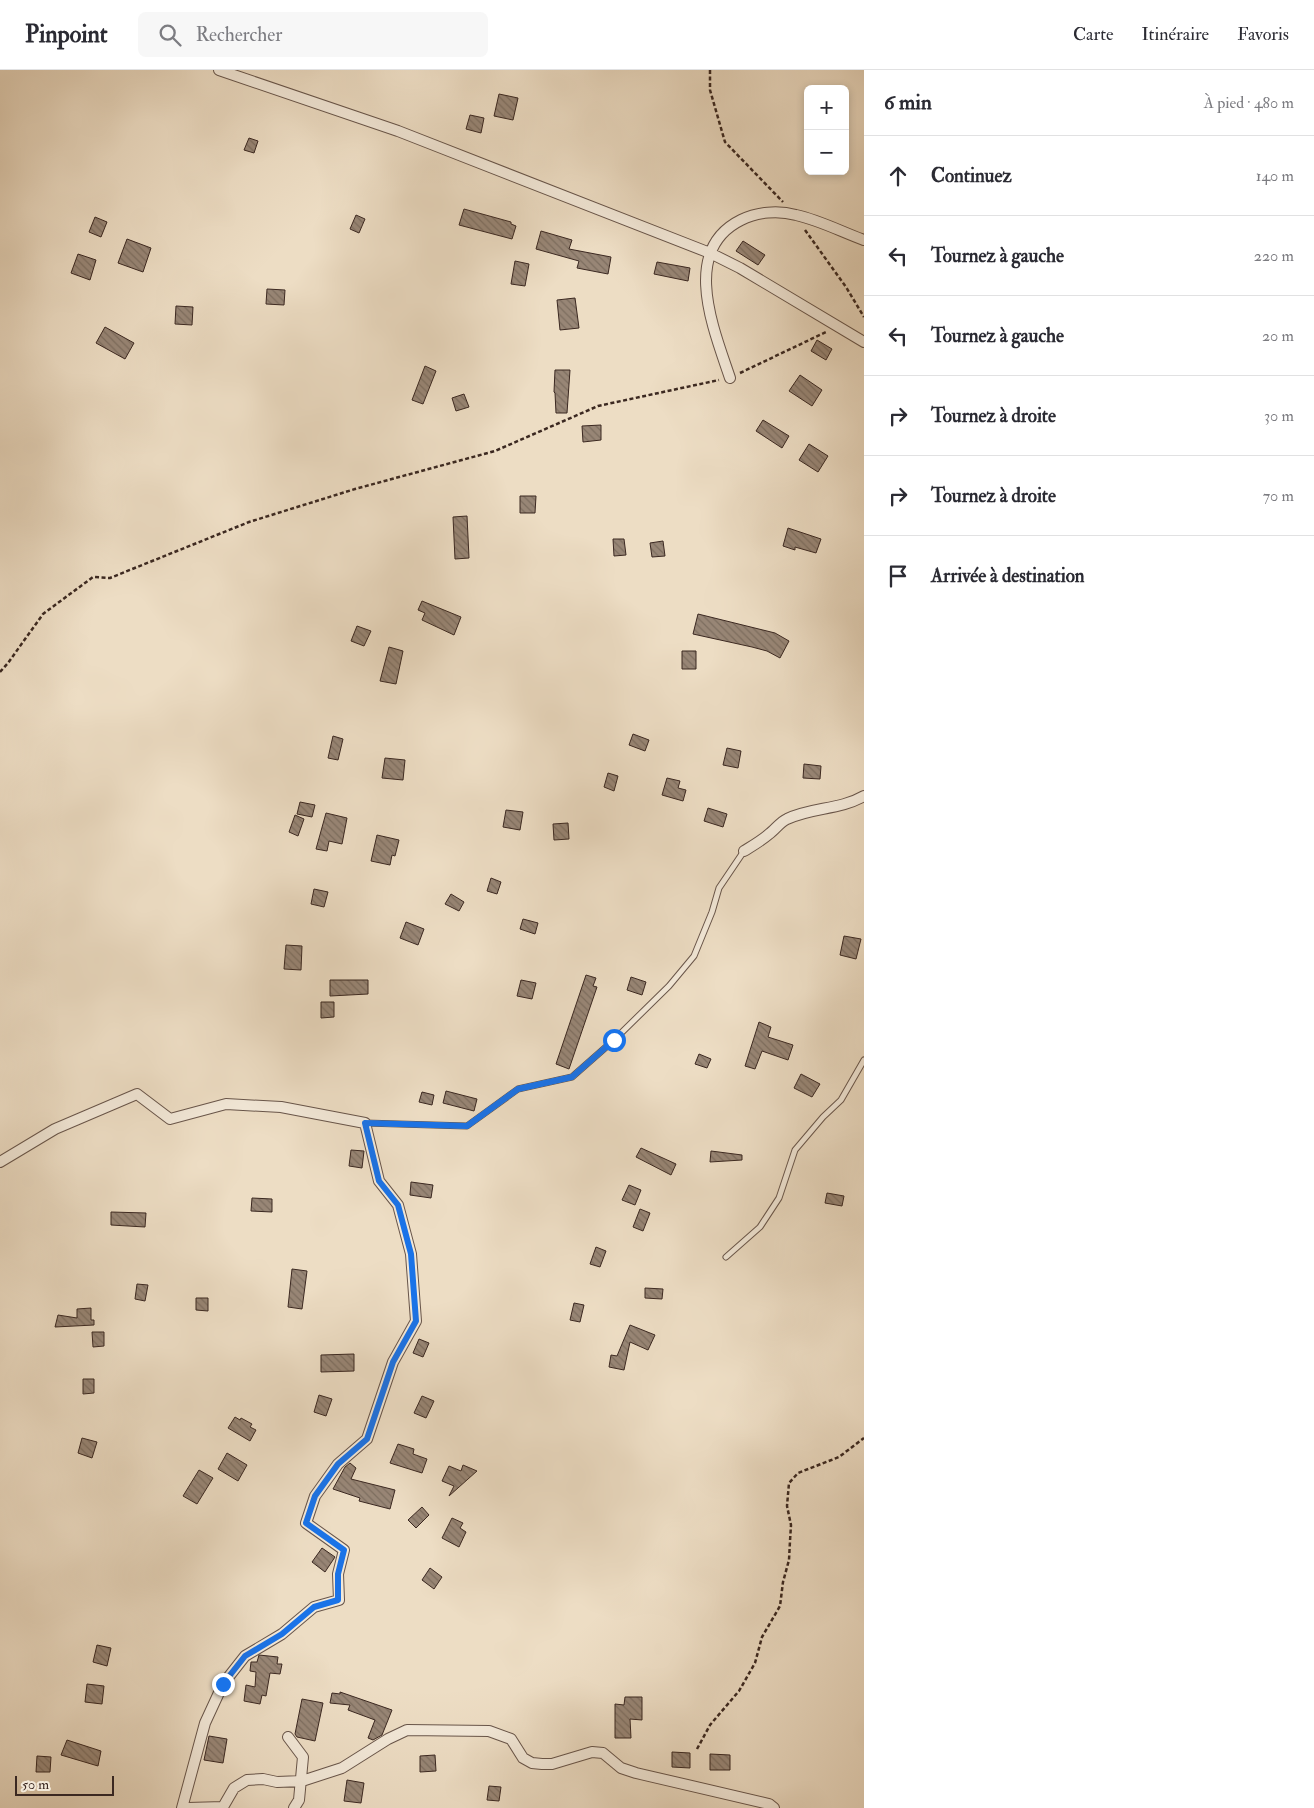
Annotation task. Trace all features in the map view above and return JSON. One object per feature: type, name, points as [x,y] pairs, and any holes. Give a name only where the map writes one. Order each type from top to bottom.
[{"type":"street","points":[[219,70],[398,131],[710,253],[740,268],[864,342]]},
{"type":"street","points":[[730,378],[710,317],[705,273],[710,253],[721,233],[731,225],[751,215],[775,212],[796,215],[864,240]]},
{"type":"street","points":[[744,851],[771,833],[785,820],[809,811],[826,810],[864,796]]},
{"type":"street","points":[[0,1162],[56,1129],[137,1094],[170,1119],[226,1104],[281,1108],[365,1123],[379,1181],[398,1205],[411,1254],[416,1321],[393,1362],[367,1439],[338,1464],[315,1496],[306,1523],[344,1550],[338,1574],[338,1600],[314,1607],[282,1634],[245,1656],[223,1684],[205,1723],[182,1808]]},
{"type":"street","points":[[188,1808],[223,1807],[234,1788],[247,1780],[302,1781],[342,1768],[388,1739],[407,1730],[489,1732],[511,1739],[523,1758],[532,1763],[552,1764],[592,1752],[603,1753],[621,1768],[636,1773],[769,1804],[774,1808]]},
{"type":"street","points":[[288,1737],[303,1757],[299,1800],[294,1808]]},
{"type":"lane","points":[[365,1123],[467,1126],[518,1089],[572,1077],[614,1040],[669,986],[694,956],[712,912],[719,888],[744,851]]},
{"type":"lane","points":[[726,1257],[760,1227],[778,1198],[795,1150],[823,1117],[841,1100],[864,1060]]},
{"type":"path","points":[[710,70],[710,90],[725,142],[796,215],[808,236],[846,287],[864,317]]},
{"type":"path","points":[[0,672],[43,614],[93,577],[110,578],[249,522],[355,489],[495,451],[598,406],[730,378],[839,327]]},
{"type":"path","points":[[697,1749],[710,1725],[739,1691],[751,1670],[762,1637],[780,1606],[783,1582],[789,1560],[791,1525],[788,1506],[789,1482],[798,1473],[839,1457],[864,1438]]},
{"type":"building","points":[[499,94],[518,98],[513,120],[494,116]]},
{"type":"building","points":[[470,115],[484,118],[481,133],[466,129]]},
{"type":"building","points":[[249,138],[258,141],[254,153],[244,150]]},
{"type":"building","points":[[464,209],[511,222],[511,224],[516,226],[512,239],[459,225]]},
{"type":"building","points":[[356,215],[365,219],[359,233],[350,229]]},
{"type":"building","points":[[95,217],[107,222],[101,237],[89,232]]},
{"type":"building","points":[[541,231],[572,240],[569,249],[611,257],[608,274],[577,268],[579,261],[536,249]]},
{"type":"building","points":[[127,239],[151,248],[143,272],[118,263]]},
{"type":"building","points":[[743,241],[765,255],[758,265],[736,251]]},
{"type":"building","points":[[78,254],[96,260],[90,280],[71,273]]},
{"type":"building","points":[[515,261],[529,264],[525,286],[511,284]]},
{"type":"building","points":[[657,262],[690,268],[688,281],[654,274]]},
{"type":"building","points":[[267,289],[285,290],[284,305],[266,304]]},
{"type":"building","points":[[575,298],[579,328],[560,330],[557,300]]},
{"type":"building","points":[[176,306],[193,307],[192,325],[175,324]]},
{"type":"building","points":[[105,327],[134,343],[125,359],[96,343]]},
{"type":"building","points":[[817,340],[832,349],[826,360],[811,351]]},
{"type":"building","points":[[425,366],[436,371],[423,404],[412,400]]},
{"type":"building","points":[[555,370],[570,370],[567,413],[556,413],[554,392]]},
{"type":"building","points":[[800,375],[822,390],[812,406],[789,391]]},
{"type":"building","points":[[464,394],[469,407],[456,411],[452,398]]},
{"type":"building","points":[[763,420],[789,436],[782,448],[756,431]]},
{"type":"building","points":[[601,425],[601,440],[583,442],[582,426]]},
{"type":"building","points":[[809,444],[828,456],[818,472],[799,460]]},
{"type":"building","points":[[520,496],[536,496],[535,513],[520,513]]},
{"type":"building","points":[[467,516],[469,558],[455,559],[453,517]]},
{"type":"building","points":[[788,528],[821,539],[816,553],[795,547],[795,550],[783,546]]},
{"type":"building","points":[[613,539],[624,539],[626,555],[614,556]]},
{"type":"building","points":[[663,541],[665,556],[652,557],[650,543]]},
{"type":"building","points":[[422,601],[461,617],[454,635],[422,620],[425,613],[418,610]]},
{"type":"building","points":[[698,614],[775,633],[789,641],[780,658],[767,651],[693,634]]},
{"type":"building","points":[[357,626],[371,631],[364,646],[351,641]]},
{"type":"building","points":[[389,647],[403,651],[396,684],[380,681]]},
{"type":"building","points":[[682,651],[696,651],[696,669],[682,669]]},
{"type":"building","points":[[633,734],[649,740],[645,751],[629,745]]},
{"type":"building","points":[[333,736],[343,739],[338,760],[328,758]]},
{"type":"building","points":[[727,748],[741,751],[738,768],[723,765]]},
{"type":"building","points":[[385,758],[405,760],[403,780],[382,778]]},
{"type":"building","points":[[804,764],[821,766],[820,779],[803,778]]},
{"type":"building","points":[[608,773],[618,776],[614,791],[604,787]]},
{"type":"building","points":[[667,778],[680,781],[678,788],[686,790],[683,801],[662,795]]},
{"type":"building","points":[[300,802],[315,805],[312,817],[297,814]]},
{"type":"building","points":[[708,808],[727,814],[723,827],[704,821]]},
{"type":"building","points":[[506,810],[523,812],[520,830],[503,827]]},
{"type":"building","points":[[326,813],[347,818],[342,844],[329,841],[327,851],[316,849]]},
{"type":"building","points":[[295,815],[304,819],[298,836],[289,832]]},
{"type":"building","points":[[568,823],[569,839],[554,840],[553,824]]},
{"type":"building","points":[[377,835],[399,840],[395,856],[392,855],[390,865],[371,861]]},
{"type":"building","points":[[491,878],[501,882],[497,894],[487,891]]},
{"type":"building","points":[[314,889],[328,892],[324,907],[311,904]]},
{"type":"building","points":[[451,894],[464,902],[459,911],[445,904]]},
{"type":"building","points":[[523,919],[538,923],[535,934],[520,929]]},
{"type":"building","points":[[406,922],[424,929],[418,945],[400,938]]},
{"type":"building","points":[[844,936],[861,939],[856,959],[840,955]]},
{"type":"building","points":[[286,945],[302,946],[301,970],[284,969]]},
{"type":"building","points":[[586,975],[596,978],[593,986],[597,987],[569,1069],[556,1064]]},
{"type":"building","points":[[631,977],[646,982],[642,995],[627,990]]},
{"type":"building","points":[[330,980],[368,980],[368,994],[330,996]]},
{"type":"building","points":[[521,980],[536,983],[532,999],[517,996]]},
{"type":"building","points":[[321,1002],[334,1002],[334,1017],[321,1018]]},
{"type":"building","points":[[759,1022],[771,1027],[768,1037],[793,1045],[788,1060],[762,1051],[755,1069],[745,1066]]},
{"type":"building","points":[[699,1054],[711,1059],[707,1068],[695,1064]]},
{"type":"building","points":[[801,1074],[820,1084],[812,1097],[794,1088]]},
{"type":"building","points":[[446,1091],[477,1099],[474,1111],[443,1103]]},
{"type":"building","points":[[422,1092],[434,1095],[432,1105],[419,1102]]},
{"type":"building","points":[[641,1148],[676,1164],[671,1175],[636,1157]]},
{"type":"building","points":[[351,1150],[364,1151],[362,1168],[349,1166]]},
{"type":"building","points":[[711,1151],[742,1155],[742,1160],[710,1162]]},
{"type":"building","points":[[411,1182],[433,1185],[431,1198],[410,1195]]},
{"type":"building","points":[[629,1185],[641,1190],[635,1205],[622,1200]]},
{"type":"building","points":[[827,1193],[844,1196],[842,1206],[825,1203]]},
{"type":"building","points":[[252,1198],[272,1199],[272,1212],[251,1211]]},
{"type":"building","points":[[640,1209],[650,1213],[643,1231],[633,1227]]},
{"type":"building","points":[[111,1212],[146,1213],[145,1227],[111,1225]]},
{"type":"building","points":[[596,1247],[606,1251],[600,1267],[590,1264]]},
{"type":"building","points":[[292,1269],[307,1271],[302,1309],[288,1307]]},
{"type":"building","points":[[137,1284],[148,1285],[145,1301],[135,1299]]},
{"type":"building","points":[[645,1288],[663,1289],[662,1299],[645,1298]]},
{"type":"building","points":[[196,1298],[208,1298],[208,1311],[196,1310]]},
{"type":"building","points":[[574,1303],[584,1305],[580,1322],[570,1320]]},
{"type":"building","points":[[91,1308],[91,1320],[94,1320],[94,1325],[55,1327],[58,1315],[77,1318],[77,1309]]},
{"type":"building","points":[[630,1325],[655,1335],[648,1350],[630,1342],[624,1370],[609,1367],[611,1355],[617,1356]]},
{"type":"building","points":[[92,1332],[104,1332],[104,1346],[93,1347]]},
{"type":"building","points":[[419,1339],[429,1343],[423,1357],[413,1353]]},
{"type":"building","points":[[354,1354],[354,1371],[321,1372],[321,1355]]},
{"type":"building","points":[[83,1379],[94,1379],[94,1393],[83,1394]]},
{"type":"building","points":[[319,1395],[332,1399],[326,1416],[314,1412]]},
{"type":"building","points":[[422,1396],[434,1401],[426,1418],[414,1413]]},
{"type":"building","points":[[235,1417],[252,1424],[250,1427],[256,1430],[250,1441],[228,1428]]},
{"type":"building","points":[[82,1438],[97,1442],[92,1458],[78,1453]]},
{"type":"building","points":[[398,1444],[414,1449],[413,1454],[427,1459],[422,1473],[390,1463]]},
{"type":"building","points":[[227,1453],[247,1465],[238,1481],[218,1469]]},
{"type":"building","points":[[350,1463],[356,1468],[351,1479],[395,1490],[390,1509],[359,1501],[360,1498],[333,1489],[345,1467]]},
{"type":"building","points":[[463,1465],[477,1471],[449,1496],[454,1486],[442,1481],[449,1466],[461,1471]]},
{"type":"building","points":[[199,1470],[213,1478],[197,1504],[183,1496]]},
{"type":"building","points":[[422,1507],[429,1515],[416,1528],[408,1520]]},
{"type":"building","points":[[452,1518],[463,1523],[460,1528],[466,1532],[459,1547],[442,1538]]},
{"type":"building","points":[[322,1548],[335,1557],[325,1572],[312,1562]]},
{"type":"building","points":[[430,1568],[442,1577],[434,1589],[422,1580]]},
{"type":"building","points":[[97,1645],[111,1648],[107,1666],[93,1662]]},
{"type":"building","points":[[259,1655],[278,1657],[277,1664],[282,1664],[280,1674],[270,1673],[266,1696],[262,1695],[260,1704],[244,1701],[246,1685],[255,1687],[256,1672],[250,1671],[251,1662],[257,1662]]},
{"type":"building","points":[[87,1684],[104,1686],[102,1704],[85,1702]]},
{"type":"building","points":[[340,1692],[392,1710],[382,1735],[373,1740],[368,1738],[375,1720],[348,1710],[350,1705],[330,1703],[332,1693],[340,1694]]},
{"type":"building","points":[[625,1697],[642,1697],[642,1720],[630,1719],[631,1738],[615,1738],[615,1704],[624,1705]]},
{"type":"building","points":[[302,1699],[323,1703],[315,1741],[297,1737],[295,1734]]},
{"type":"building","points":[[209,1736],[227,1739],[223,1763],[204,1760]]},
{"type":"building","points":[[67,1740],[101,1751],[98,1766],[61,1755]]},
{"type":"building","points":[[672,1752],[690,1753],[690,1768],[672,1767]]},
{"type":"building","points":[[710,1754],[730,1755],[730,1770],[710,1770]]},
{"type":"building","points":[[435,1755],[436,1771],[420,1772],[420,1756]]},
{"type":"building","points":[[37,1756],[51,1757],[50,1772],[36,1772]]},
{"type":"building","points":[[347,1780],[364,1783],[361,1803],[344,1801]]},
{"type":"building","points":[[489,1786],[501,1787],[499,1801],[487,1800]]},
{"type":"route","points":[[223,1684],[245,1656],[282,1634],[314,1607],[338,1600],[338,1574],[344,1550],[306,1523],[315,1496],[338,1464],[367,1439],[393,1362],[416,1321],[411,1254],[398,1205],[379,1181],[365,1123],[467,1126],[518,1089],[572,1077],[614,1040]]}]
